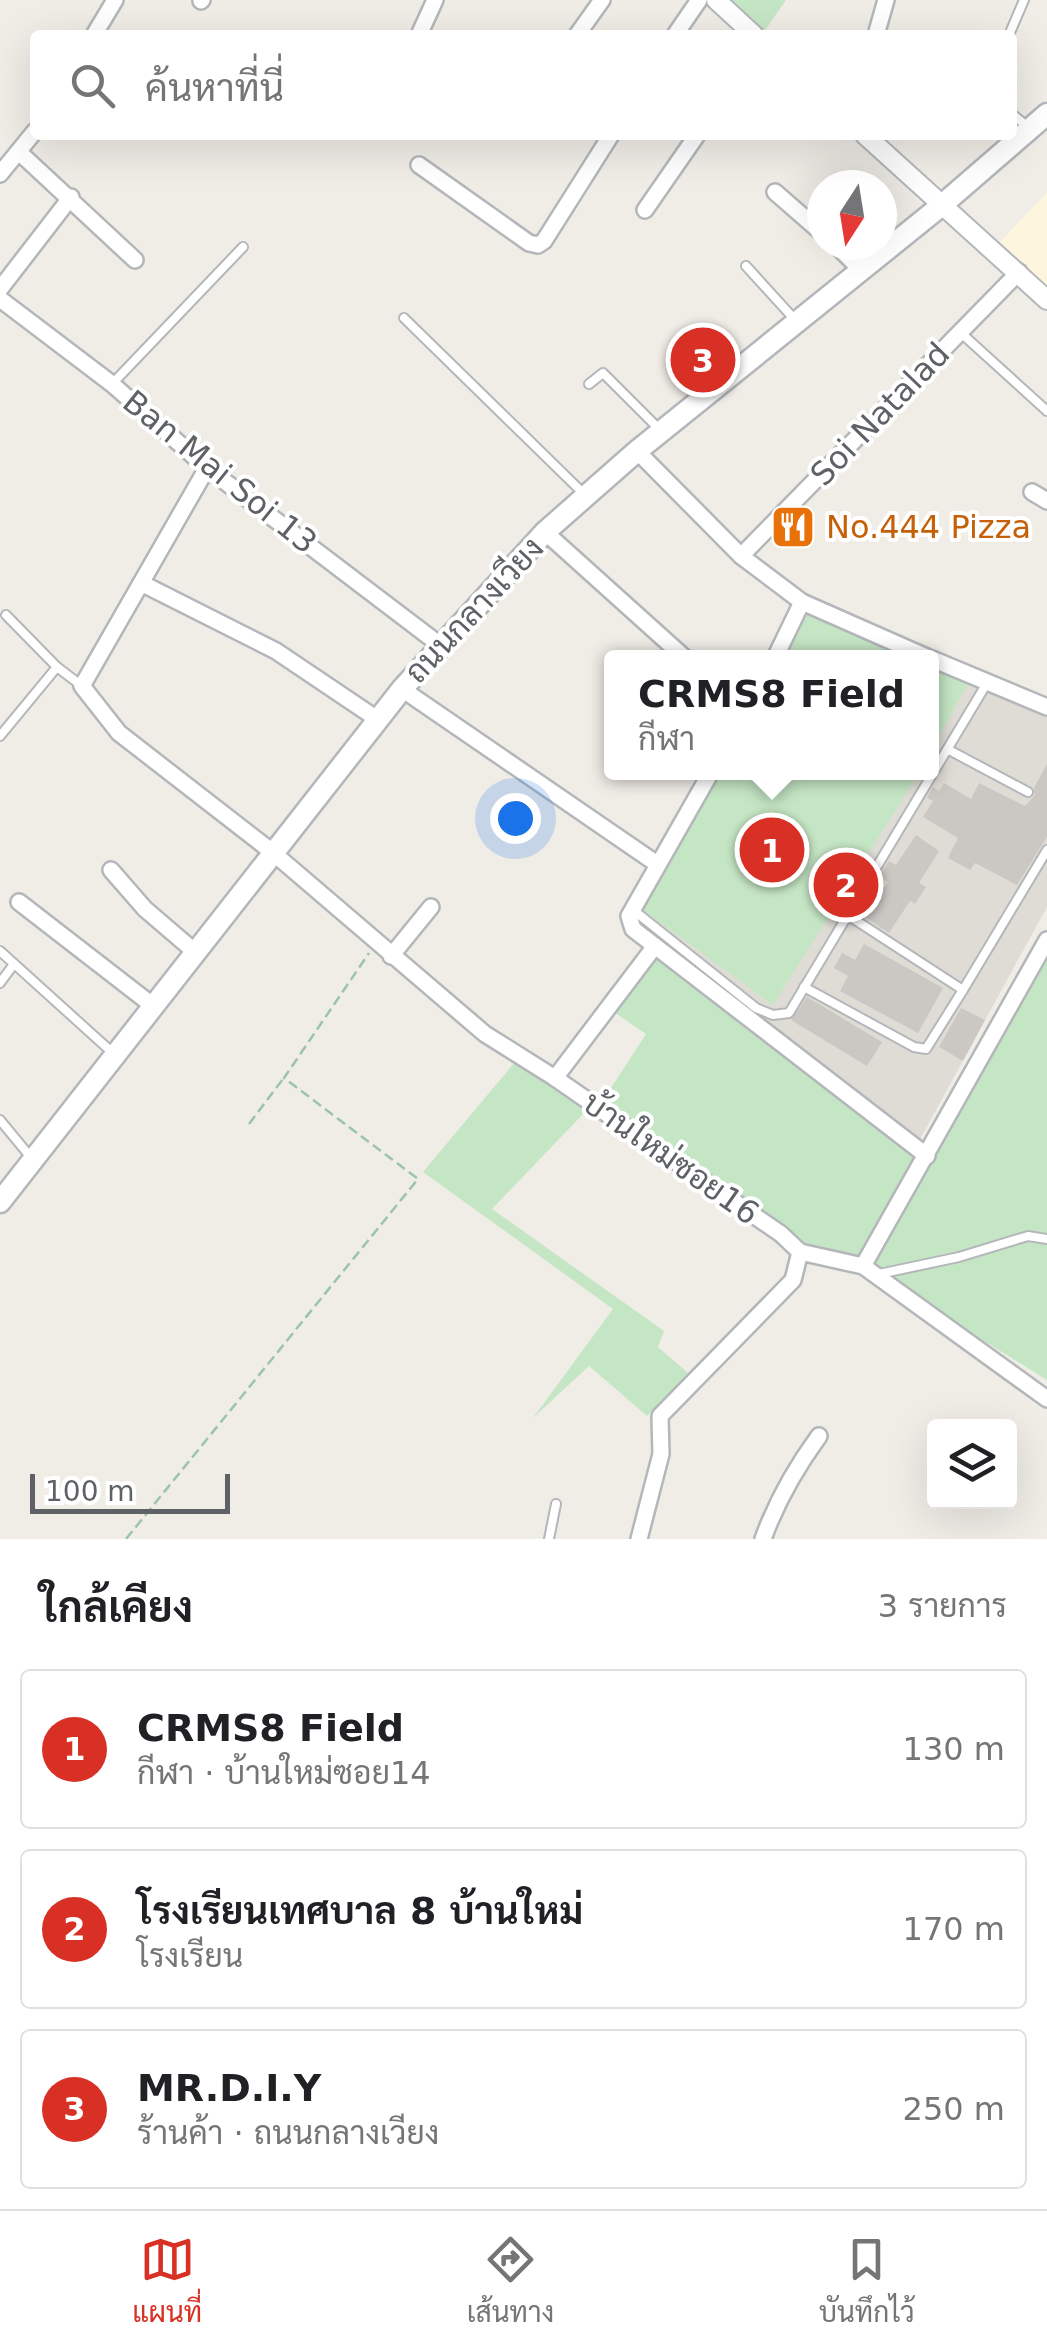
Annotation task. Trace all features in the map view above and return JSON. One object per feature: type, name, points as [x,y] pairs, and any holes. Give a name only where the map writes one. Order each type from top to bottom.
[{"type":"main road","name":"ถนนกลางเวียง","points":[[1017,139],[1047,114]]},
{"type":"main road","name":"ถนนกลางเวียง","points":[[0,1202],[402,689],[545,532],[636,450],[942,205],[1016,140]]},
{"type":"street","points":[[420,30],[435,0]]},
{"type":"street","points":[[581,30],[602,0]]},
{"type":"street","points":[[679,30],[699,0]]},
{"type":"street","points":[[716,0],[749,30]]},
{"type":"street","points":[[877,30],[886,0]]},
{"type":"street","points":[[96,30],[111,1]]},
{"type":"street","points":[[0,174],[30,138]]},
{"type":"street","points":[[419,165],[529,243],[538,244],[544,241],[605,140]]},
{"type":"street","points":[[645,210],[693,140]]},
{"type":"street","points":[[870,140],[1047,300]]},
{"type":"street","points":[[20,153],[135,260]]},
{"type":"street","points":[[775,192],[807,220]]},
{"type":"street","points":[[0,289],[71,197]]},
{"type":"street","points":[[851,260],[861,270]]},
{"type":"street","name":"Soi Natalad","points":[[740,556],[1018,272]]},
{"type":"street","name":"Ban Mai Soi 13","points":[[0,299],[112,384],[207,468],[440,645]]},
{"type":"street","points":[[636,450],[740,556],[802,602],[913,650]]},
{"type":"street","points":[[82,686],[207,468]]},
{"type":"street","points":[[1032,492],[1047,501]]},
{"type":"street","points":[[545,532],[676,650]]},
{"type":"street","points":[[141,583],[276,651],[378,719]]},
{"type":"street","points":[[779,650],[802,602]]},
{"type":"street","points":[[939,662],[1047,707]]},
{"type":"street","name":"บ้านใหม่ซอย16","points":[[82,686],[119,733],[272,852],[485,1034],[556,1078],[781,1234],[800,1252]]},
{"type":"street","points":[[402,689],[657,864]]},
{"type":"street","points":[[706,780],[632,909],[629,916],[633,929],[927,1156]]},
{"type":"street","points":[[111,870],[144,908],[194,951]]},
{"type":"street","points":[[19,902],[152,1005]]},
{"type":"street","points":[[392,956],[431,907]]},
{"type":"street","points":[[869,1270],[927,1156],[1047,940]]},
{"type":"street","points":[[556,1078],[655,946]]},
{"type":"street","points":[[639,1539],[662,1454],[660,1416],[793,1280],[800,1252],[869,1270],[1047,1399]]},
{"type":"street","points":[[763,1539],[783,1490],[818,1436]]},
{"type":"lane","points":[[1011,30],[1024,0]]},
{"type":"lane","points":[[1017,118],[1030,128]]},
{"type":"lane","points":[[112,384],[243,246]]},
{"type":"lane","points":[[746,266],[797,322]]},
{"type":"lane","points":[[404,318],[586,496]]},
{"type":"lane","points":[[960,332],[1047,411]]},
{"type":"lane","points":[[589,384],[603,373],[661,431]]},
{"type":"lane","points":[[6,615],[82,686]]},
{"type":"lane","points":[[0,736],[58,667]]},
{"type":"lane","points":[[939,766],[987,683]]},
{"type":"lane","points":[[949,750],[1028,792]]},
{"type":"lane","points":[[632,909],[756,1008],[773,1016],[789,1013],[930,780]]},
{"type":"lane","points":[[804,988],[895,1038],[926,1050],[1047,850]]},
{"type":"lane","points":[[846,914],[963,990]]},
{"type":"lane","points":[[0,950],[114,1054]]},
{"type":"lane","points":[[0,983],[14,964]]},
{"type":"lane","points":[[0,1120],[33,1160]]},
{"type":"lane","points":[[869,1270],[959,1257],[1028,1236],[1047,1239]]},
{"type":"lane","points":[[549,1539],[556,1504]]},
{"type":"path","points":[[249,1124],[376,942]]},
{"type":"path","points":[[126,1539],[418,1179],[284,1078]]},
{"type":"shaded area","points":[[1047,192],[1047,286],[1000,242]]},
{"type":"shaded area","points":[[939,662],[1047,707],[1047,907],[919,1141],[629,916],[707,780],[939,780]]},
{"type":"green space","points":[[730,0],[786,0],[765,30],[760,30]]},
{"type":"green space","points":[[807,615],[892,650],[787,650]]},
{"type":"green space","points":[[939,670],[969,682],[939,736]]},
{"type":"green space","points":[[713,780],[915,780],[773,1005],[639,907]]},
{"type":"green space","points":[[1047,939],[1047,1380],[863,1266],[800,1252],[598,1108],[646,1034],[608,1008],[655,946],[926,1154]]},
{"type":"green space","points":[[515,1062],[586,1111],[492,1209],[664,1331],[658,1347],[688,1373],[647,1416],[589,1366],[533,1418],[613,1309],[423,1172]]},
{"type":"building","points":[[1047,764],[1047,837],[1017,885],[975,863],[970,870],[948,858],[958,838],[923,817],[933,801],[927,798],[933,787],[939,791],[944,783],[971,799],[979,783],[1025,806],[1035,795],[1034,788]]},
{"type":"building","points":[[916,835],[939,851],[919,883],[926,887],[915,904],[910,901],[889,933],[865,917],[888,882],[879,877],[889,861],[896,865]]},
{"type":"building","points":[[864,944],[943,988],[918,1033],[840,991],[848,976],[834,968],[842,953],[855,960]]},
{"type":"building","points":[[807,997],[882,1042],[867,1066],[791,1020]]},
{"type":"building","points":[[961,1008],[985,1020],[963,1061],[939,1047]]},
{"type":"place","name":"MR.D.I.Y","points":[[703,360]]},
{"type":"place","name":"No.444 Pizza","points":[[793,527]]},
{"type":"place","name":"CRMS8 Field","points":[[772,850]]},
{"type":"place","name":"โรงเรียนเทศบาล 8 บ้านใหม่","points":[[846,885]]}]
